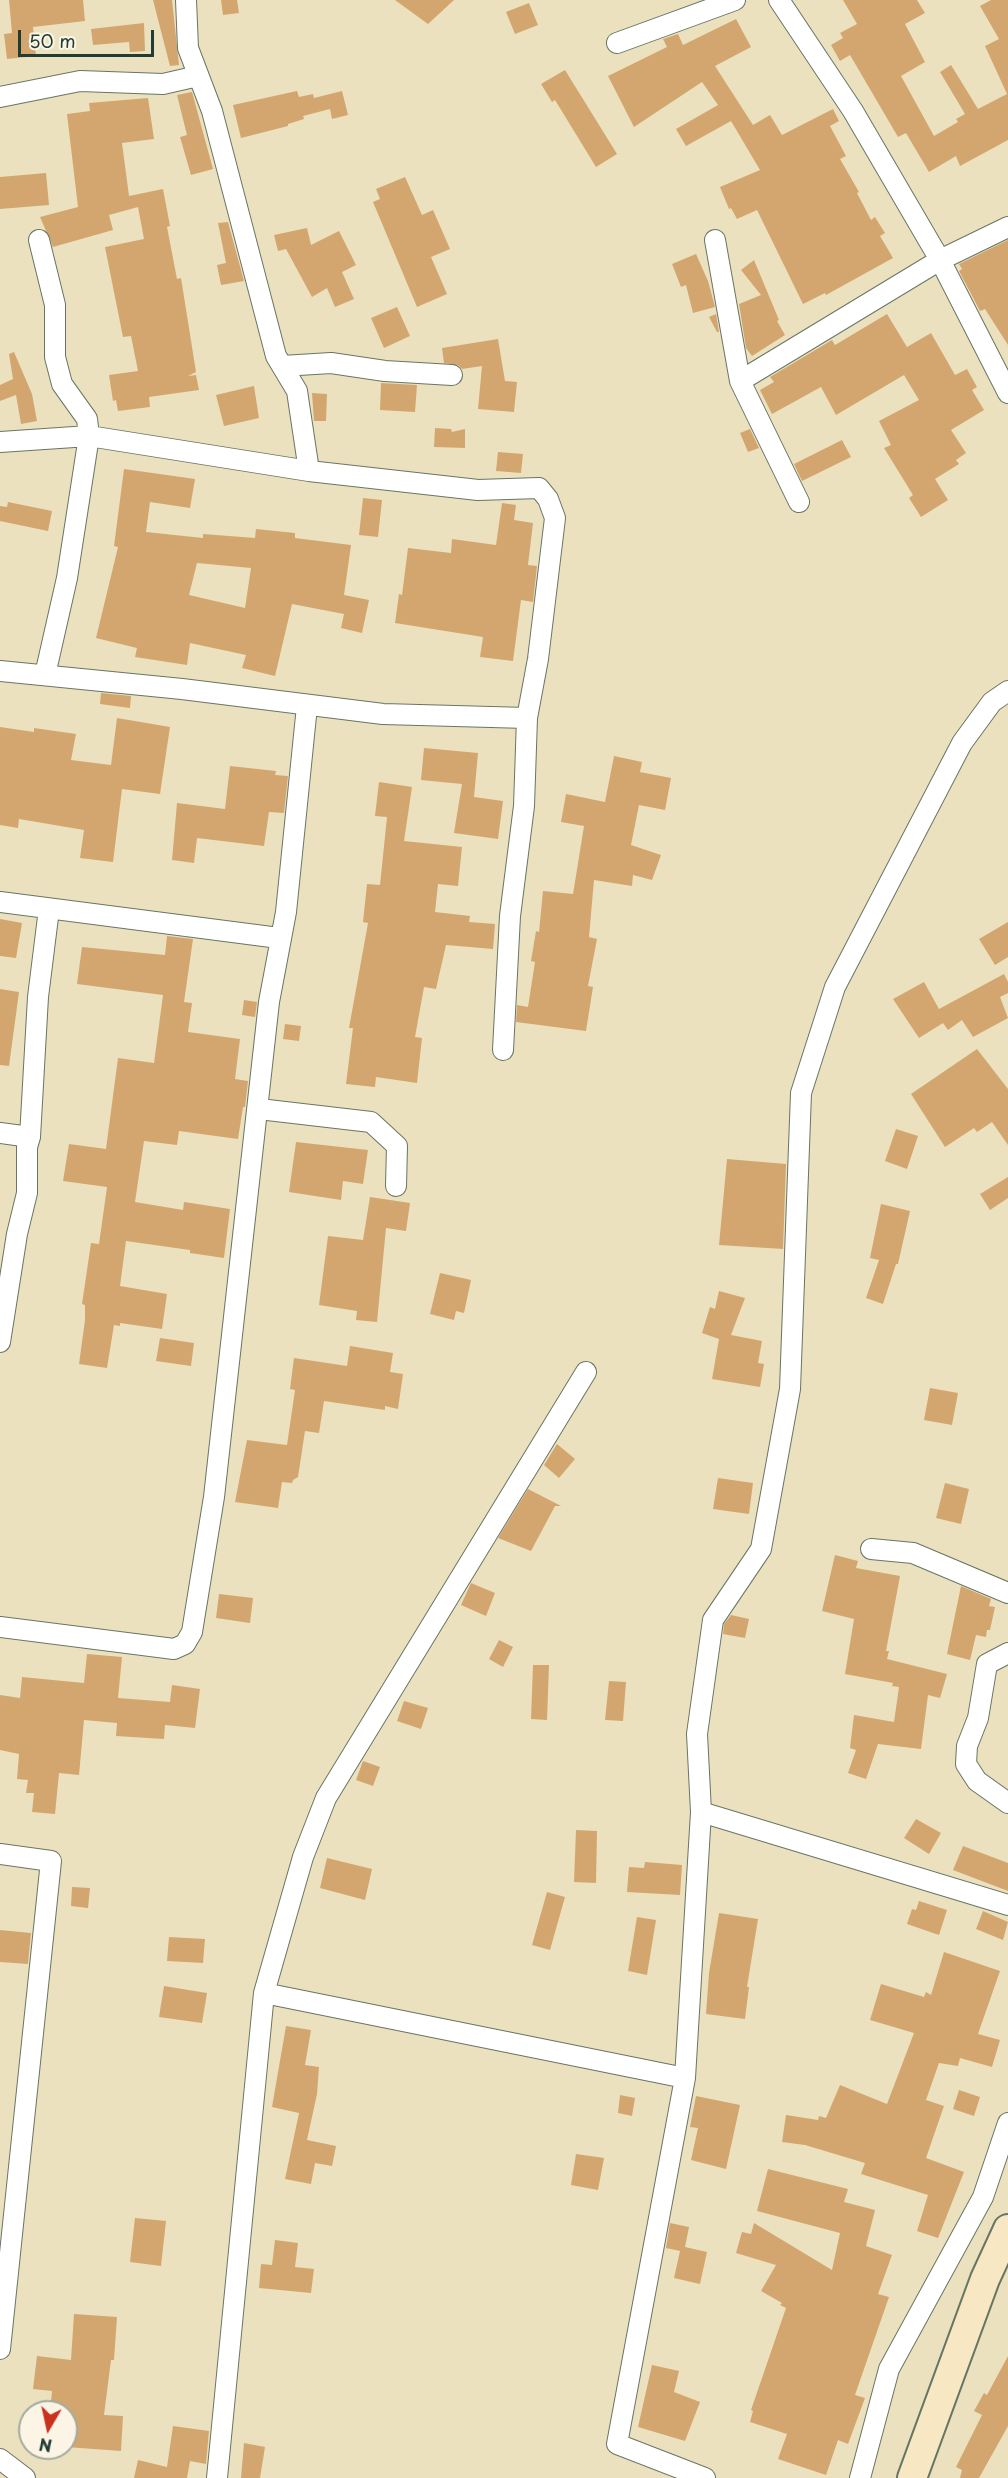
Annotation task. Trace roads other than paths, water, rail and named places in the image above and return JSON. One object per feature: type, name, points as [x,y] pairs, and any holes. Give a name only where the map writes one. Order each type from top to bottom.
[{"type":"main road","points":[[912,2478],[985,2279],[1008,2229]]},
{"type":"street","points":[[186,0],[188,48],[212,111],[276,356],[297,391],[309,471]]},
{"type":"street","points":[[617,43],[735,0]]},
{"type":"street","points":[[779,0],[852,111],[940,260],[1008,393]]},
{"type":"street","points":[[0,97],[80,81],[163,84],[198,76]]},
{"type":"street","points":[[740,381],[940,260],[1008,227]]},
{"type":"street","points":[[39,240],[55,305],[55,357],[62,384],[87,419],[89,436],[67,578],[45,675]]},
{"type":"street","points":[[715,240],[740,381],[800,502]]},
{"type":"street","points":[[282,366],[331,363],[385,371],[452,375]]},
{"type":"street","points":[[0,442],[89,436],[309,471],[478,490],[539,488],[548,499],[555,518],[538,658],[527,718],[524,806],[510,916],[503,1050]]},
{"type":"street","points":[[0,671],[383,714],[527,718]]},
{"type":"street","points":[[705,2478],[617,2444],[685,2078],[701,1812],[697,1734],[713,1620],[761,1549],[790,1389],[801,1093],[835,987],[962,743],[992,702],[1008,692]]},
{"type":"street","points":[[0,1627],[174,1649],[185,1644],[192,1632],[214,1497],[259,1109],[269,1002],[279,938],[286,912],[307,706]]},
{"type":"street","points":[[0,902],[279,938]]},
{"type":"street","points":[[0,1342],[16,1234],[27,1193],[27,1147],[30,1137],[39,997],[49,909]]},
{"type":"street","points":[[259,1109],[371,1122],[397,1146],[396,1186]]},
{"type":"street","points":[[0,1133],[30,1137]]},
{"type":"street","points":[[218,2478],[264,1993],[303,1857],[326,1798],[586,1372]]},
{"type":"street","points":[[871,1549],[913,1553],[1008,1593]]},
{"type":"street","points":[[1008,1653],[987,1664],[978,1718],[967,1746],[966,1764],[977,1781],[1008,1803]]},
{"type":"street","points":[[701,1812],[1008,1905]]},
{"type":"street","points":[[0,1854],[51,1862],[0,2349]]},
{"type":"street","points":[[264,1993],[685,2078]]},
{"type":"street","points":[[860,2478],[889,2369],[983,2197],[1008,2123]]},
{"type":"street","points":[[0,2459],[25,2478]]}]
